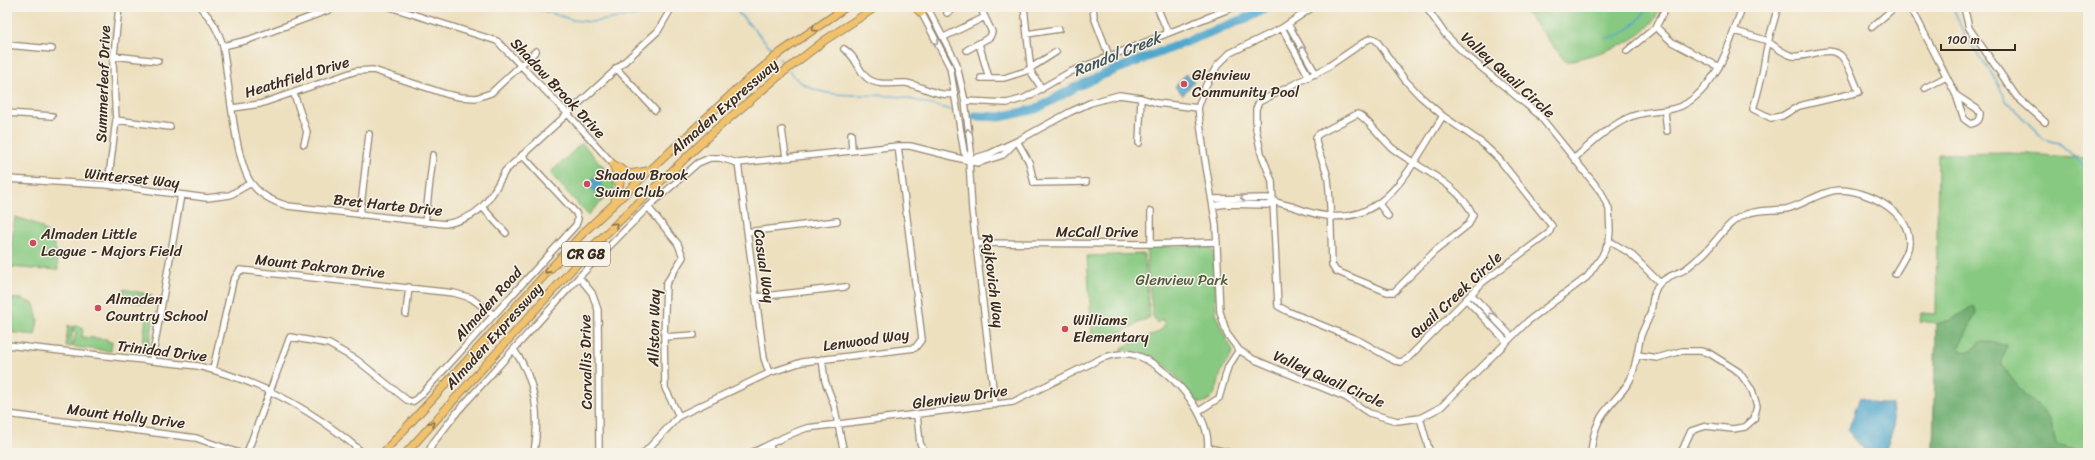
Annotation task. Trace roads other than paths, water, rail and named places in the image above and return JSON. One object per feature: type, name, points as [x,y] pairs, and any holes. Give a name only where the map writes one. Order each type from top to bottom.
[{"type":"main road","name":"Almaden Expressway","points":[[383,453],[583,232],[736,90],[780,53],[846,7]]},
{"type":"main road","name":"Almaden Expressway","points":[[408,452],[593,246],[714,131],[783,72],[825,40],[876,7]]},
{"type":"main road","points":[[915,7],[920,10]]},
{"type":"main road","points":[[613,164],[629,174],[648,171]]},
{"type":"main road","points":[[613,164],[620,182],[620,188],[614,203]]},
{"type":"street","name":"Summerleaf Drive","points":[[108,185],[116,120],[114,56],[119,7]]},
{"type":"street","name":"Bret Harte Drive","points":[[200,7],[218,30],[223,46],[242,164],[251,183],[272,201],[288,206],[425,223],[445,224],[458,222],[472,216],[483,208],[492,196],[505,171],[658,31],[672,7]]},
{"type":"street","points":[[317,7],[320,14]]},
{"type":"street","points":[[223,46],[248,40],[337,7]]},
{"type":"street","name":"Shadow Brook Drive","points":[[390,7],[497,41],[568,114],[613,164]]},
{"type":"street","name":"Rajkovich Way","points":[[927,7],[956,62],[965,101],[971,151],[969,160],[972,210],[995,406]]},
{"type":"street","points":[[947,12],[957,7]]},
{"type":"street","points":[[966,50],[990,38],[992,32],[980,7]]},
{"type":"street","points":[[1024,7],[1031,72],[1042,89]]},
{"type":"street","points":[[1093,7],[1094,17],[1109,56]]},
{"type":"street","points":[[1157,7],[1168,34]]},
{"type":"street","points":[[947,62],[954,72],[959,96],[965,101],[1007,103],[1025,98],[1070,72],[1234,7]]},
{"type":"street","name":"Valley Quail Circle","points":[[1313,7],[1282,28],[1230,53],[1217,66],[1206,85],[1198,108],[1204,160],[1212,199],[1217,242],[1220,312],[1227,334],[1239,350],[1253,359],[1345,397],[1369,413],[1397,421],[1420,418],[1440,407],[1506,340],[1528,321],[1587,276],[1602,256],[1609,241],[1609,209],[1601,192],[1575,158],[1539,115],[1466,55],[1445,34],[1426,7]]},
{"type":"street","points":[[1627,51],[1656,27],[1666,7]]},
{"type":"street","points":[[1575,158],[1619,123],[1639,114],[1665,112],[1686,104],[1707,87],[1719,66],[1734,31],[1742,7]]},
{"type":"street","points":[[1734,31],[1768,42],[1791,56],[1806,56],[1825,50],[1836,52],[1843,58],[1859,92],[1799,106],[1782,116],[1771,118],[1753,109],[1763,78],[1768,42],[1779,7]]},
{"type":"street","points":[[1872,27],[1895,7]]},
{"type":"street","points":[[1908,7],[1915,15],[1956,95],[1964,120],[1971,124],[1976,123],[1980,119],[1980,113],[1977,109],[1956,95]]},
{"type":"street","points":[[1964,7],[1969,28],[2018,97],[2045,122]]},
{"type":"street","name":"Rajkovich Way","points":[[920,10],[947,62],[955,94],[964,152],[969,160]]},
{"type":"street","points":[[944,37],[985,17]]},
{"type":"street","points":[[1288,24],[1316,74]]},
{"type":"street","points":[[1656,27],[1672,42],[1719,66]]},
{"type":"street","points":[[1282,28],[1310,77]]},
{"type":"street","points":[[1027,34],[1059,29]]},
{"type":"street","name":"Quail Creek Circle","points":[[1372,38],[1376,40],[1405,80],[1420,96],[1443,116],[1482,143],[1499,159],[1552,226],[1549,233],[1513,258],[1471,294],[1407,359],[1401,362],[1395,361],[1360,341],[1281,309],[1277,303],[1272,181],[1261,153],[1256,129],[1257,105],[1259,102],[1310,77],[1367,40],[1372,38]]},
{"type":"street","points":[[979,44],[988,78]]},
{"type":"street","points":[[7,45],[52,49]]},
{"type":"street","points":[[844,49],[852,54],[867,78],[882,84],[907,83],[941,94],[955,94]]},
{"type":"street","name":"Heathfield Drive","points":[[232,108],[260,104],[294,94],[356,71],[373,70],[446,94],[476,98],[491,93],[522,66],[536,51]]},
{"type":"street","points":[[982,78],[1004,78],[1026,71],[1056,52]]},
{"type":"street","points":[[114,56],[158,60]]},
{"type":"street","points":[[616,68],[655,110]]},
{"type":"street","points":[[1925,88],[1946,77]]},
{"type":"street","points":[[294,94],[307,132],[304,144]]},
{"type":"street","points":[[431,453],[430,449],[432,443],[458,411],[579,278],[648,207],[692,167],[704,160],[720,158],[738,163],[852,150],[910,146],[952,158],[969,160],[978,163],[1003,155],[1017,141],[1070,112],[1090,103],[1119,95],[1141,98],[1157,103],[1198,108]]},
{"type":"street","points":[[1139,143],[1141,98]]},
{"type":"street","points":[[958,112],[965,101]]},
{"type":"street","points":[[7,112],[52,116]]},
{"type":"street","points":[[1665,112],[1667,131]]},
{"type":"street","points":[[1360,114],[1383,140],[1457,195],[1471,211],[1473,218],[1469,224],[1435,251],[1397,291],[1387,292],[1333,269],[1330,216],[1328,178],[1316,141],[1319,134],[1353,115],[1360,114]]},
{"type":"street","points":[[1212,199],[1268,198],[1273,202],[1291,206],[1313,214],[1330,216],[1353,215],[1379,204],[1397,186],[1443,116]]},
{"type":"street","points":[[116,120],[170,127]]},
{"type":"street","points":[[782,130],[786,157]]},
{"type":"street","points":[[360,215],[369,134]]},
{"type":"street","points":[[850,134],[852,150]]},
{"type":"street","points":[[1017,141],[1029,162],[1034,183],[1086,182]]},
{"type":"street","name":"Lenwood Way","points":[[644,453],[679,416],[769,373],[802,362],[915,348],[922,339],[898,146]]},
{"type":"street","points":[[425,223],[433,155]]},
{"type":"street","name":"Almaden Road","points":[[271,391],[290,337],[329,344],[357,360],[407,400],[412,402],[420,396],[574,228],[578,219],[576,213],[522,155]]},
{"type":"street","name":"Casual Way","points":[[738,163],[764,358],[769,373]]},
{"type":"street","name":"Winterset Way","points":[[7,179],[108,185],[181,195],[218,198],[230,195],[251,183]]},
{"type":"street","points":[[1591,453],[1592,439],[1599,420],[1630,380],[1638,355],[1640,338],[1651,311],[1655,290],[1660,283],[1671,275],[1684,270],[1696,260],[1735,221],[1747,213],[1786,209],[1801,204],[1821,194],[1838,190],[1858,191],[1876,198],[1890,208],[1903,222],[1909,241],[1906,254],[1895,274]]},
{"type":"street","points":[[152,360],[181,195]]},
{"type":"street","points":[[1213,206],[1226,204],[1268,205],[1273,202]]},
{"type":"street","points":[[1379,204],[1388,216]]},
{"type":"street","name":"Allston Way","points":[[648,207],[678,244],[683,257],[666,284],[664,337],[665,388],[679,416]]},
{"type":"street","points":[[483,208],[506,233]]},
{"type":"street","points":[[1151,211],[1151,244]]},
{"type":"street","points":[[747,232],[837,221]]},
{"type":"street","points":[[1609,241],[1630,253],[1660,283]]},
{"type":"street","name":"McCall Drive","points":[[976,243],[1151,244],[1217,242]]},
{"type":"street","name":"Mount Pakron Drive","points":[[213,369],[233,281],[240,270],[409,287],[461,294],[479,303],[494,314]]},
{"type":"street","name":"Corvallis Drive","points":[[579,278],[592,294],[598,310],[599,453]]},
{"type":"street","points":[[406,314],[409,287]]},
{"type":"street","points":[[756,297],[845,287]]},
{"type":"street","points":[[1471,294],[1511,336]]},
{"type":"street","points":[[1466,299],[1506,340]]},
{"type":"street","points":[[664,337],[694,335]]},
{"type":"street","name":"Trinidad Drive","points":[[7,345],[152,360],[213,369],[271,391],[289,400],[326,423],[363,453]]},
{"type":"street","points":[[514,350],[524,364],[533,390],[536,410],[536,442],[534,453]]},
{"type":"street","points":[[1199,411],[1219,398],[1228,367],[1239,350]]},
{"type":"street","points":[[1638,355],[1657,358],[1682,351],[1700,351],[1709,353],[1739,372],[1752,390],[1757,406],[1754,419],[1745,427],[1733,429],[1706,426],[1690,431],[1681,453]]},
{"type":"street","name":"Glenview Drive","points":[[751,453],[790,433],[836,424],[917,416],[995,406],[1013,402],[1102,358],[1114,355],[1134,354],[1159,366],[1199,411],[1208,451]]},
{"type":"street","points":[[822,359],[825,382],[834,405],[836,424],[844,453]]},
{"type":"street","points":[[247,453],[271,391]]},
{"type":"street","name":"Mount Holly Drive","points":[[7,414],[196,438],[239,453]]},
{"type":"street","points":[[917,416],[920,444],[925,453]]},
{"type":"street","points":[[1420,418],[1430,453]]},
{"type":"street","points":[[769,445],[773,453]]},
{"type":"street","points":[[1208,451],[1231,453]]},
{"type":"water","name":"Glenview Community Pool","points":[[1186,74],[1194,81],[1183,95],[1175,87]]},
{"type":"water","points":[[598,174],[602,178],[599,183],[606,190],[599,196],[587,184]]},
{"type":"water","points":[[1860,397],[1877,404],[1892,404],[1894,427],[1884,453],[1867,453],[1848,431]]},
{"type":"waterway","name":"Randol Creek","points":[[532,7],[573,20],[591,22],[660,12]]},
{"type":"waterway","name":"Randol Creek","points":[[733,7],[776,53]]},
{"type":"waterway","name":"Randol Creek","points":[[975,116],[1000,117],[1036,109],[1076,87],[1105,74],[1251,16],[1269,7]]},
{"type":"waterway","points":[[1605,38],[1618,35],[1630,28],[1648,7]]},
{"type":"waterway","points":[[1953,7],[1965,37],[1995,78],[2007,102],[2044,139],[2059,143],[2088,169]]},
{"type":"waterway","name":"Randol Creek","points":[[779,58],[787,68]]},
{"type":"waterway","name":"Randol Creek","points":[[789,71],[799,81],[811,88],[824,92],[908,98],[952,110]]},
{"type":"place","name":"Glenview Community Pool","points":[[1184,84]]},
{"type":"place","name":"Shadow Brook Swim Club","points":[[587,184]]},
{"type":"place","name":"Almaden Little League - Majors Field","points":[[33,243]]},
{"type":"place","name":"Almaden Country School","points":[[98,308]]},
{"type":"place","name":"Williams Elementary","points":[[1065,329]]},
{"type":"park label","name":"Glenview Park","points":[[1182,280]]}]
